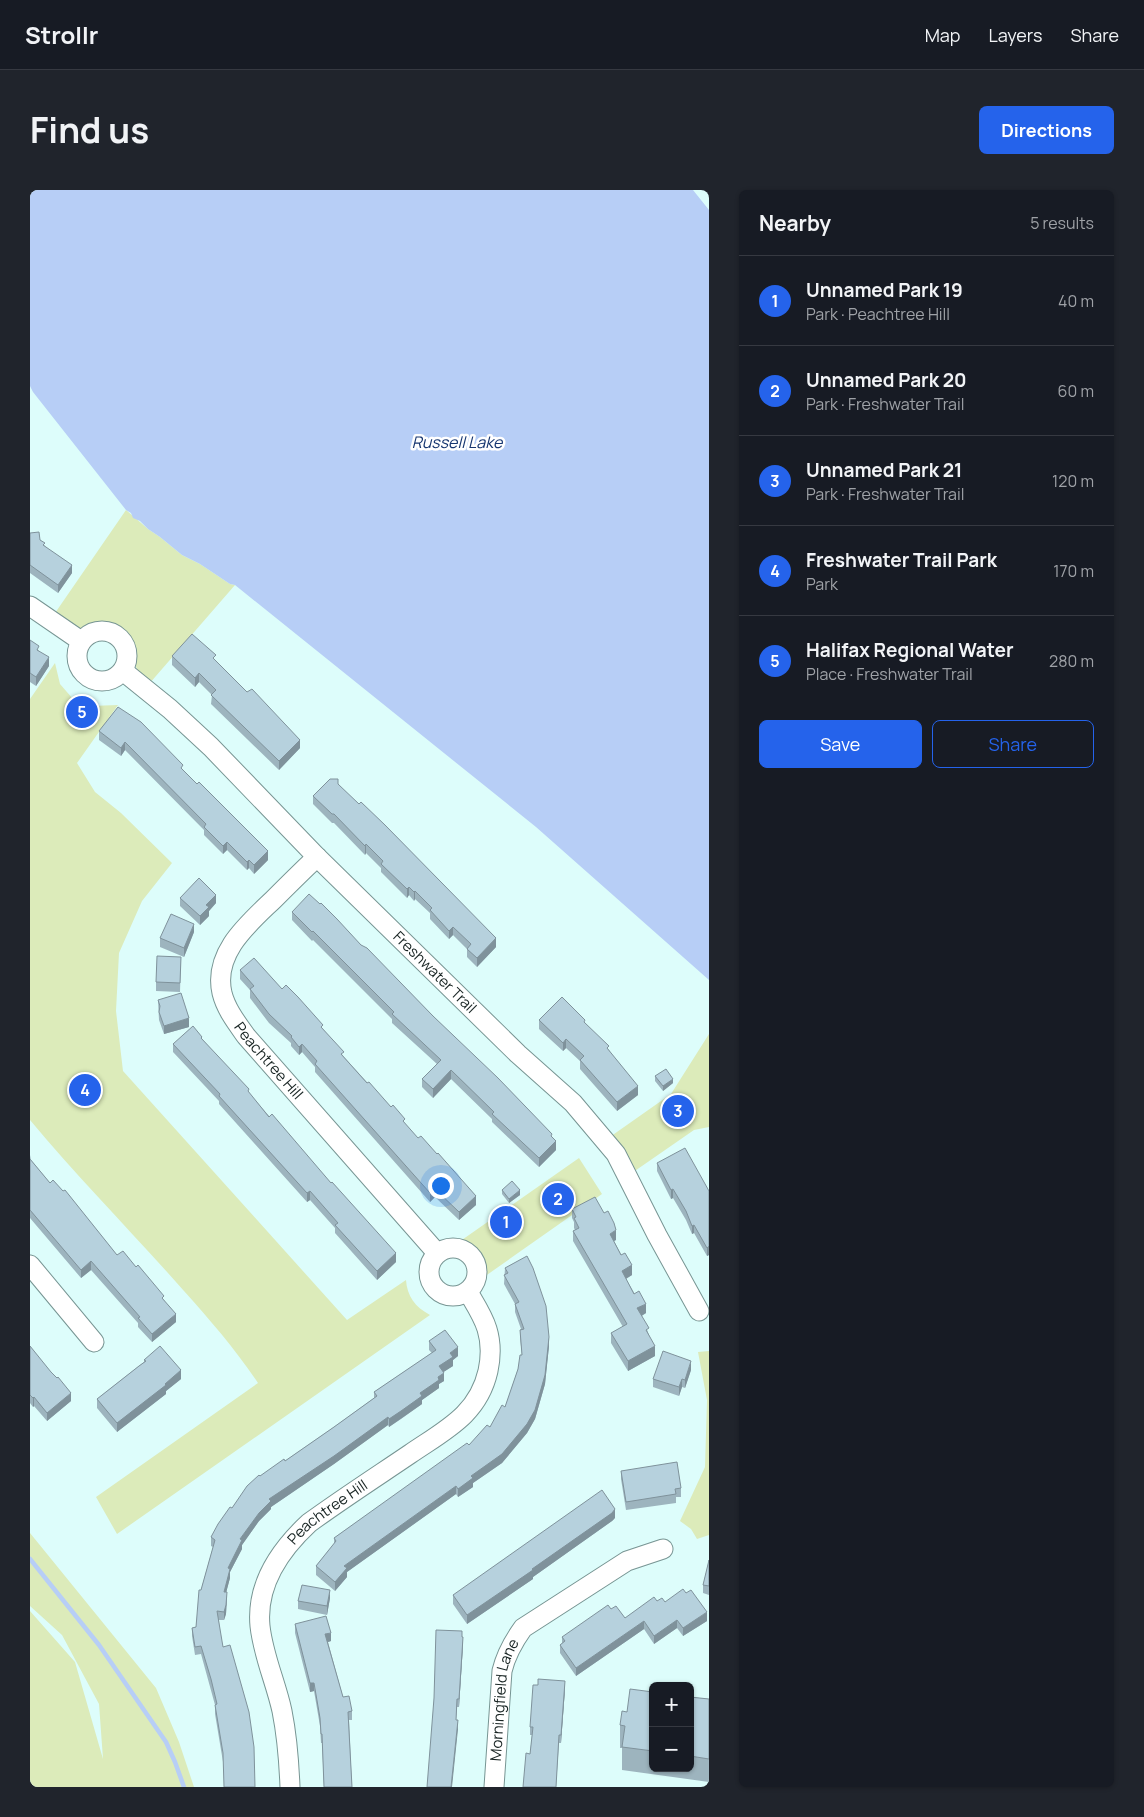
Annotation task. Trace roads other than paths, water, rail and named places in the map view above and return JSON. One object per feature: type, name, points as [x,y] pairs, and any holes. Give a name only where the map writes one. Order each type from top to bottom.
[{"type":"street","points":[[30,606],[81,641]]},
{"type":"street","points":[[96,631],[113,633],[120,638],[127,654],[127,663],[123,671],[117,677],[102,682],[87,677],[77,664],[77,648],[81,641],[87,635],[96,631]]},
{"type":"street","name":"Freshwater Trail","points":[[123,671],[170,709],[211,747],[317,857],[518,1054],[573,1103],[616,1154],[698,1311]]},
{"type":"street","name":"Peachtree Hill","points":[[317,857],[239,934],[227,952],[223,963],[221,973],[222,991],[228,1010],[246,1036],[437,1253]]},
{"type":"street","points":[[452,1248],[466,1252],[476,1263],[478,1271],[474,1286],[468,1292],[452,1297],[444,1295],[435,1288],[429,1276],[429,1268],[437,1253],[452,1248]]},
{"type":"street","points":[[30,1265],[94,1342]]},
{"type":"street","name":"Peachtree Hill","points":[[290,1787],[282,1710],[260,1624],[265,1586],[274,1564],[292,1539],[310,1523],[448,1429],[474,1406],[484,1388],[490,1354],[490,1342],[484,1320],[468,1292]]},
{"type":"street","name":"Morningfield Lane","points":[[494,1787],[502,1671],[512,1643],[523,1628],[627,1561],[663,1549]]},
{"type":"water","name":"Russell Lake","points":[[30,190],[693,190],[709,210],[709,980],[536,827],[235,585],[230,584],[200,564],[182,555],[140,521],[133,518],[131,513],[126,510],[30,386]]},
{"type":"waterway","points":[[30,1559],[99,1645],[166,1742],[184,1787]]},
{"type":"place","name":"Halifax Regional Water","points":[[82,712]]},
{"type":"place","name":"Freshwater Trail Park","points":[[85,1090]]},
{"type":"place","name":"Unnamed Park 21","points":[[678,1111]]},
{"type":"place","name":"Unnamed Park 20","points":[[558,1199]]},
{"type":"place","name":"Unnamed Park 19","points":[[506,1222]]}]
